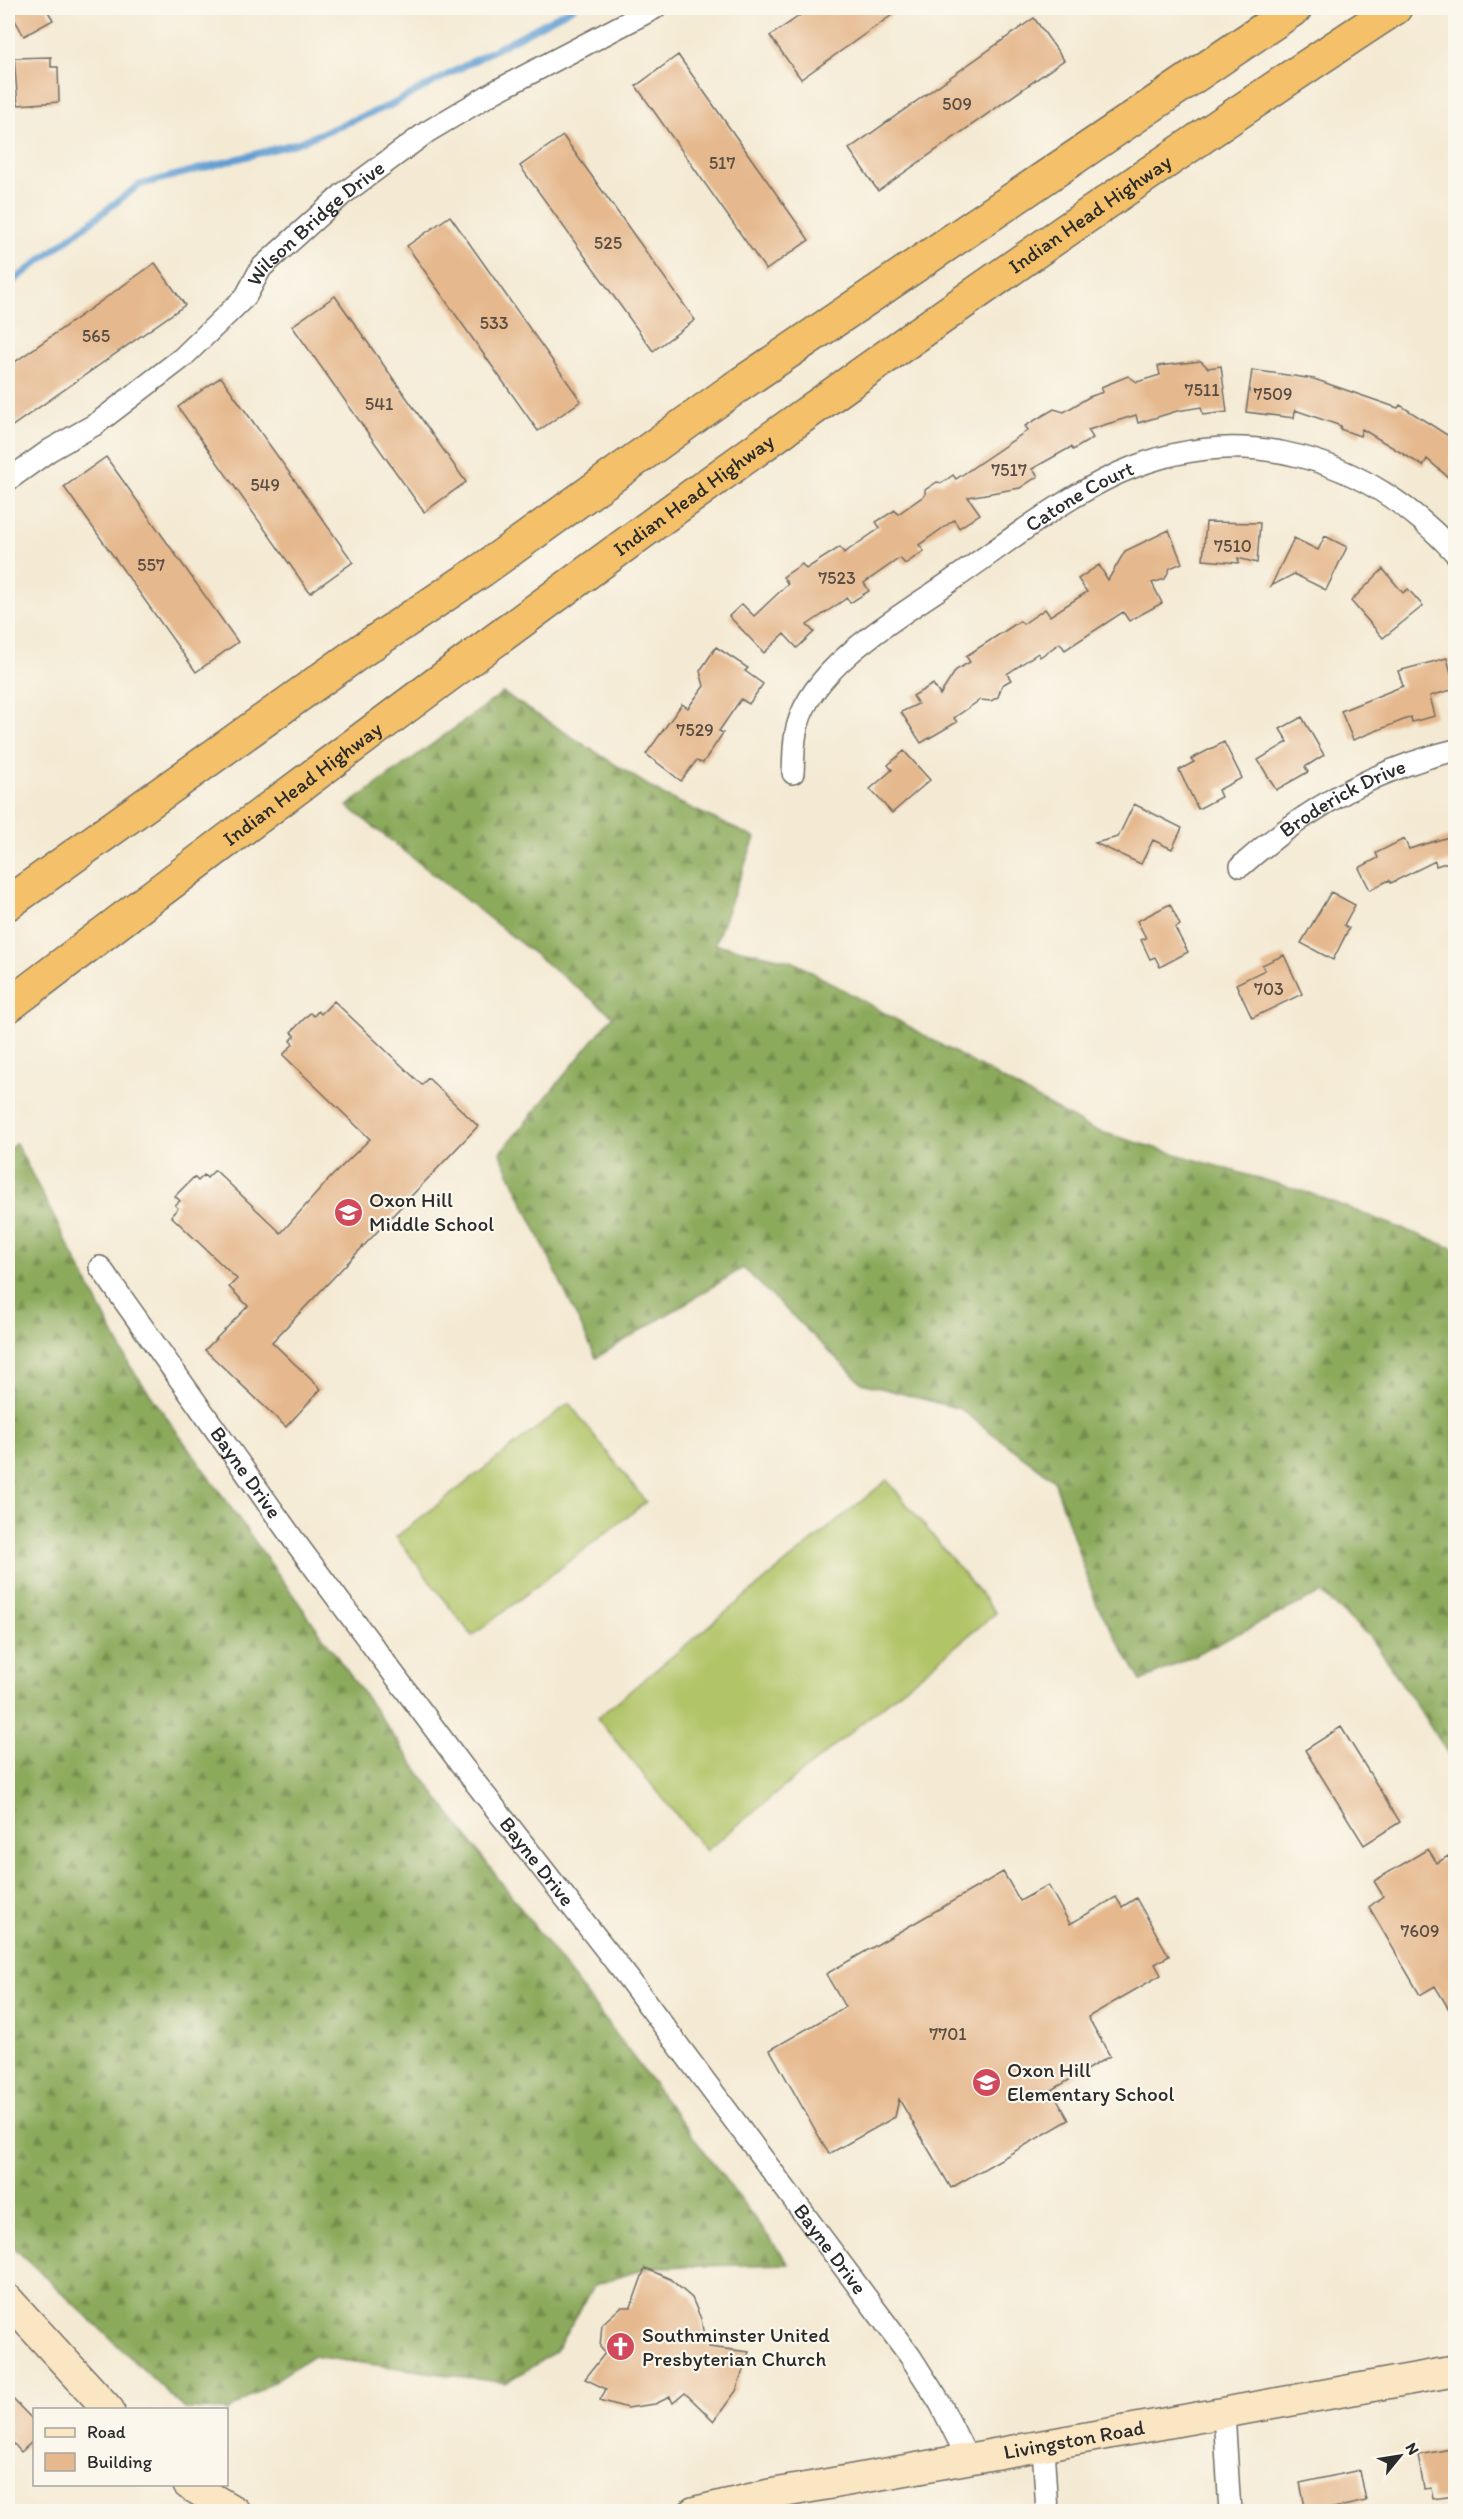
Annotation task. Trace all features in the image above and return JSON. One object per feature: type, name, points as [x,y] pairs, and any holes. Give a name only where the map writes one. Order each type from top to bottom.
[{"type":"highway","points":[[8,903],[358,653],[482,570],[735,388],[1295,8]]},
{"type":"highway","name":"Indian Head Highway","points":[[8,1006],[272,806],[692,494],[1252,102],[1395,8]]},
{"type":"highway","points":[[8,978],[272,806]]},
{"type":"highway","points":[[8,914],[44,879]]},
{"type":"main road","points":[[8,2300],[108,2408]]},
{"type":"main road","name":"Livingston Road","points":[[694,2511],[1455,2371]]},
{"type":"main road","points":[[192,2494],[235,2511]]},
{"type":"street","name":"Wilson Bridge Drive","points":[[8,480],[50,450],[96,424],[147,382],[182,358],[246,296],[261,268],[343,194],[427,132],[496,91],[655,8]]},
{"type":"street","name":"Catone Court","points":[[793,773],[798,722],[809,698],[835,667],[889,625],[1084,492],[1118,474],[1161,457],[1208,450],[1265,449],[1339,468],[1390,496],[1421,519],[1455,554]]},
{"type":"street","name":"Broderick Drive","points":[[1241,866],[1284,830],[1340,795],[1405,764],[1455,750]]},
{"type":"street","name":"Bayne Drive","points":[[100,1267],[280,1520],[463,1767],[634,1987],[910,2356],[940,2403],[968,2459]]},
{"type":"street","points":[[1224,2413],[1230,2511]]},
{"type":"street","points":[[1044,2446],[1047,2511]]},
{"type":"green space","points":[[503,693],[663,795],[755,838],[715,944],[792,961],[1091,1129],[1312,1194],[1455,1249],[1455,1764],[1373,1640],[1321,1593],[1141,1681],[1096,1603],[1054,1480],[960,1409],[862,1383],[743,1268],[596,1358],[500,1153],[613,1016],[347,806]]},
{"type":"green space","points":[[16,1143],[130,1366],[437,1797],[789,2264],[650,2267],[595,2285],[555,2352],[506,2383],[312,2356],[228,2411],[228,2408],[184,2408],[8,2242],[8,1150]]},
{"type":"green space","points":[[569,1403],[646,1502],[472,1636],[396,1537]]},
{"type":"green space","points":[[887,1480],[996,1613],[706,1851],[597,1718]]},
{"type":"building","points":[[8,8],[46,8],[53,20],[24,36]]},
{"type":"building","points":[[811,8],[902,8],[801,79],[770,36]]},
{"type":"building","points":[[1034,18],[1064,60],[878,191],[849,149]]},
{"type":"building","points":[[678,55],[809,240],[766,270],[636,86]]},
{"type":"building","points":[[51,57],[51,67],[58,67],[59,102],[18,105],[14,58]]},
{"type":"building","points":[[563,136],[695,320],[653,351],[520,166]]},
{"type":"building","points":[[450,216],[581,401],[538,431],[407,246]]},
{"type":"building","points":[[155,263],[185,305],[8,429],[8,367]]},
{"type":"building","points":[[335,296],[466,482],[424,512],[292,326]]},
{"type":"building","points":[[1201,361],[1208,368],[1221,366],[1227,412],[1203,415],[1201,407],[1177,411],[1138,423],[1136,415],[1088,430],[1093,438],[1073,450],[1071,447],[1032,469],[1038,476],[1020,488],[968,497],[980,514],[959,528],[954,520],[919,545],[924,551],[905,564],[900,558],[864,583],[869,591],[850,603],[847,598],[807,625],[814,632],[797,648],[784,634],[764,653],[729,616],[742,604],[754,616],[788,584],[783,577],[802,564],[806,569],[840,547],[844,553],[880,528],[876,522],[895,510],[898,514],[925,495],[925,490],[937,482],[942,483],[953,475],[956,479],[1028,430],[1025,426],[1054,409],[1064,412],[1089,397],[1103,392],[1101,387],[1128,376],[1137,382],[1160,375],[1158,366]]},
{"type":"building","points":[[1252,370],[1314,379],[1398,408],[1400,405],[1455,440],[1455,483],[1427,459],[1423,466],[1362,429],[1360,436],[1340,429],[1341,426],[1295,410],[1294,418],[1246,412]]},
{"type":"building","points":[[221,377],[353,562],[310,593],[178,407]]},
{"type":"building","points":[[106,457],[238,642],[196,672],[64,487]]},
{"type":"building","points":[[1206,522],[1260,523],[1257,563],[1238,558],[1239,563],[1203,560]]},
{"type":"building","points":[[1169,530],[1182,563],[1170,568],[1165,579],[1152,583],[1162,603],[1129,621],[1123,612],[1065,650],[1060,643],[1040,657],[1038,653],[1007,674],[1011,680],[1002,685],[998,697],[991,701],[980,700],[954,718],[957,722],[921,743],[901,712],[918,704],[913,696],[933,684],[940,695],[956,670],[970,662],[966,656],[1020,621],[1023,624],[1045,609],[1050,616],[1087,592],[1078,579],[1099,565],[1108,580],[1125,551]]},
{"type":"building","points":[[1325,536],[1347,547],[1326,590],[1294,574],[1271,586],[1294,538],[1318,550]]},
{"type":"building","points":[[1383,569],[1403,593],[1408,589],[1423,606],[1383,638],[1351,601]]},
{"type":"building","points":[[716,647],[748,668],[745,671],[763,684],[749,704],[741,699],[719,731],[723,733],[703,763],[696,761],[681,781],[646,754],[682,704],[688,708],[704,686],[700,671]]},
{"type":"building","points":[[1447,658],[1455,689],[1430,696],[1435,716],[1412,722],[1411,717],[1353,740],[1341,711],[1403,686],[1398,671]]},
{"type":"building","points":[[1302,717],[1324,755],[1305,767],[1308,772],[1276,790],[1258,760],[1288,742],[1280,729]]},
{"type":"building","points":[[1224,742],[1242,778],[1218,790],[1221,797],[1198,809],[1179,770],[1194,762],[1191,759]]},
{"type":"building","points":[[904,751],[930,780],[892,813],[870,789],[892,770],[888,765]]},
{"type":"building","points":[[1134,804],[1182,828],[1172,849],[1153,840],[1141,864],[1095,843],[1118,837]]},
{"type":"building","points":[[1455,835],[1455,860],[1436,866],[1435,861],[1391,883],[1389,880],[1370,890],[1359,868],[1378,858],[1376,853],[1404,839],[1409,849]]},
{"type":"building","points":[[1331,892],[1355,905],[1344,925],[1349,928],[1333,960],[1301,943]]},
{"type":"building","points":[[1170,904],[1180,925],[1175,928],[1188,952],[1160,967],[1155,957],[1150,959],[1141,940],[1146,938],[1137,921]]},
{"type":"building","points":[[1284,955],[1302,994],[1252,1018],[1236,984],[1265,970],[1262,965]]},
{"type":"building","name":"Oxon Hill Middle School","points":[[334,1001],[422,1085],[428,1078],[478,1126],[272,1342],[321,1389],[286,1427],[205,1350],[248,1306],[229,1287],[237,1279],[171,1216],[178,1208],[175,1205],[180,1201],[175,1196],[194,1177],[198,1181],[204,1175],[207,1178],[215,1170],[281,1233],[332,1176],[370,1139],[283,1055],[293,1044],[290,1041],[295,1036],[291,1032],[310,1013],[314,1016],[318,1011],[321,1014]]},
{"type":"building","points":[[1341,1727],[1400,1822],[1364,1845],[1305,1750]]},
{"type":"building","points":[[1428,1849],[1437,1863],[1448,1856],[1455,1869],[1455,2019],[1435,1986],[1420,1995],[1369,1907],[1383,1896],[1374,1881]]},
{"type":"building","points":[[1003,1872],[1020,1901],[1048,1885],[1070,1924],[1116,1897],[1122,1907],[1136,1898],[1169,1956],[1155,1964],[1161,1975],[1088,2017],[1110,2056],[1052,2090],[1069,2120],[951,2188],[899,2099],[895,2117],[829,2154],[770,2050],[845,2007],[826,1974]]},
{"type":"building","points":[[645,2268],[670,2279],[692,2298],[701,2319],[704,2336],[710,2336],[709,2347],[749,2352],[736,2391],[714,2421],[685,2393],[673,2403],[670,2397],[655,2404],[627,2408],[600,2400],[606,2389],[585,2379],[605,2353],[600,2347],[602,2324],[621,2307],[631,2307]]},
{"type":"building","points":[[8,2394],[33,2420],[33,2441],[21,2452],[8,2437]]},
{"type":"building","points":[[1451,2449],[1455,2476],[1455,2484],[1452,2485],[1454,2496],[1433,2499],[1431,2488],[1424,2489],[1418,2455]]},
{"type":"building","points":[[1360,2470],[1366,2501],[1320,2511],[1320,2508],[1306,2511],[1300,2483]]},
{"type":"waterway","points":[[8,285],[139,185],[297,143],[391,105],[573,8]]},
{"type":"place","name":"Oxon Hill Middle School","points":[[348,1212]]},
{"type":"place","name":"Oxon Hill Elementary School","points":[[986,2082]]},
{"type":"place","name":"Southminster United Presbyterian Church","points":[[621,2347]]}]
